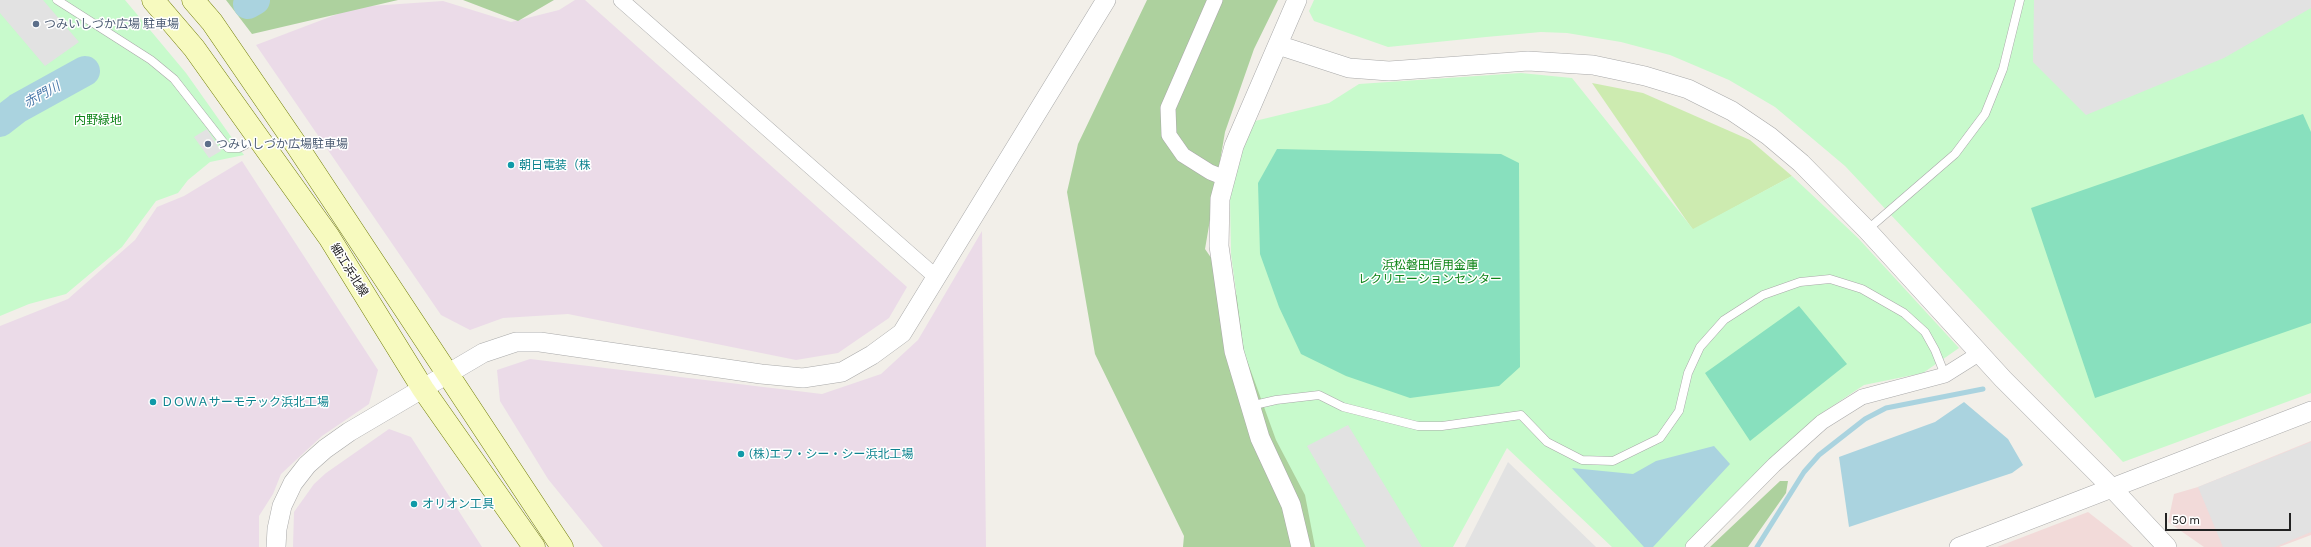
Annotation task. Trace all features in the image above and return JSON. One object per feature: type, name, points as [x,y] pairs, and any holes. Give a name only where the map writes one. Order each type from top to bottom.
[{"type":"main road","name":"細江浜北線","points":[[153,0],[194,48],[329,237],[423,389],[534,547]]},
{"type":"main road","name":"細江浜北線","points":[[193,0],[212,22],[297,146],[446,374],[562,547]]},
{"type":"street","points":[[621,0],[936,277]]},
{"type":"street","points":[[276,547],[277,529],[282,506],[293,483],[307,465],[349,432],[446,374],[483,353],[516,342],[540,342],[761,374],[803,378],[842,372],[872,354],[902,333],[1106,0]]},
{"type":"street","points":[[1215,0],[1168,108],[1169,135],[1183,155],[1210,172],[1225,178]]},
{"type":"street","points":[[1297,0],[1234,146],[1220,199],[1219,246],[1234,351],[1260,438],[1291,505],[1301,547]]},
{"type":"street","points":[[1278,45],[1349,68],[1389,71],[1528,61],[1592,65],[1645,76],[1688,89],[1732,111],[1769,136],[1801,162],[1867,230],[2003,379],[2111,487],[2167,547]]},
{"type":"street","points":[[1693,547],[1774,465],[1822,422],[1862,398],[1945,375],[1980,353]]},
{"type":"street","points":[[1959,547],[2311,411]]},
{"type":"lane","points":[[56,0],[151,60],[174,79],[228,148],[239,148],[258,138]]},
{"type":"lane","points":[[1867,230],[1954,154],[1986,114],[2003,69],[2020,0]]},
{"type":"lane","points":[[1250,406],[1276,400],[1319,395],[1343,407],[1418,426],[1442,426],[1521,415],[1547,442],[1582,460],[1613,461],[1660,438],[1679,411],[1688,373],[1700,347],[1724,320],[1763,295],[1800,282],[1830,279],[1862,289],[1904,313],[1925,332],[1935,350],[1945,375]]},
{"type":"shaded area","name":"つみいしづか広場 駐車場","points":[[0,0],[43,0],[79,42],[45,66],[0,13]]},
{"type":"shaded area","points":[[575,0],[585,0],[907,287],[889,318],[838,353],[796,360],[568,314],[503,318],[470,330],[441,315],[256,45],[356,7],[443,1],[511,22],[559,10]]},
{"type":"shaded area","points":[[2034,0],[2311,0],[2311,8],[2224,58],[2086,115],[2033,62]]},
{"type":"shaded area","name":"つみいしづか広場駐車場","points":[[207,129],[221,151],[209,158],[194,137]]},
{"type":"shaded area","points":[[242,161],[378,370],[369,404],[322,436],[281,474],[273,494],[259,516],[259,547],[0,547],[0,326],[68,299],[135,240],[157,207],[184,196]]},
{"type":"shaded area","points":[[982,231],[986,547],[603,547],[548,479],[500,401],[497,370],[530,359],[822,394],[881,374],[918,340]]},
{"type":"shaded area","points":[[1348,425],[1422,547],[1366,547],[1307,446]]},
{"type":"shaded area","points":[[389,429],[411,437],[482,547],[293,547],[294,512],[314,484],[326,473]]},
{"type":"shaded area","points":[[2311,441],[2311,535],[2279,547],[2204,547],[2168,522],[2174,494],[2198,487]]},
{"type":"shaded area","points":[[2311,442],[2311,532],[2275,547],[2223,547],[2198,487]]},
{"type":"shaded area","points":[[1508,462],[1596,547],[1465,547]]},
{"type":"shaded area","points":[[2088,512],[2133,547],[1997,547]]},
{"type":"green space","name":"内野緑地","points":[[0,0],[125,0],[186,73],[244,155],[210,162],[188,180],[178,193],[156,201],[122,247],[66,294],[29,304],[0,316]]},
{"type":"green space","points":[[226,0],[398,0],[252,34]]},
{"type":"green space","points":[[463,0],[554,0],[518,21]]},
{"type":"green space","points":[[1147,0],[1278,0],[1254,49],[1225,132],[1205,249],[1264,334],[1362,547],[1183,547],[1184,536],[1095,354],[1067,192],[1078,144]]},
{"type":"green space","points":[[1314,0],[2311,0],[2311,393],[2123,462],[1845,166],[1775,107],[1729,80],[1670,55],[1621,42],[1567,33],[1541,32],[1388,47],[1314,21],[1309,11]]},
{"type":"green space","name":"浜松磐田信用金庫 レクリエーションセンター","points":[[1521,73],[1572,78],[1693,229],[1792,176],[1858,238],[1959,348],[1923,373],[1864,385],[1819,415],[1754,475],[1686,547],[1612,547],[1507,448],[1453,547],[1315,547],[1305,495],[1276,440],[1244,352],[1231,254],[1230,199],[1238,155],[1255,121],[1329,103],[1359,84]]},
{"type":"green space","points":[[1592,83],[1643,93],[1750,140],[1792,176],[1693,230]]},
{"type":"green space","points":[[2303,114],[2311,132],[2311,323],[2095,398],[2031,208]]},
{"type":"green space","points":[[1277,149],[1501,154],[1519,163],[1520,367],[1499,386],[1410,398],[1346,376],[1301,354],[1279,307],[1260,254],[1258,183]]},
{"type":"green space","points":[[1799,306],[1847,364],[1750,441],[1705,373]]},
{"type":"green space","points":[[1780,481],[1788,481],[1786,493],[1748,547],[1710,547]]},
{"type":"water","points":[[1964,402],[2008,439],[2023,465],[2012,473],[1849,527],[1839,457],[1935,422]]},
{"type":"water","points":[[1714,446],[1730,464],[1653,547],[1644,547],[1572,468],[1633,474],[1656,461]]},
{"type":"waterway","points":[[248,4],[255,0]]},
{"type":"waterway","name":"赤門川","points":[[0,122],[18,108],[85,71]]},
{"type":"waterway","points":[[1757,547],[1804,472],[1819,455],[1865,419],[1886,408],[1983,389]]},
{"type":"place","name":"つみいしづか広場 駐車場","points":[[36,24]]},
{"type":"place","name":"つみいしづか広場駐車場","points":[[208,144]]},
{"type":"place","name":"朝日電装（株","points":[[511,165]]},
{"type":"place","name":"ＤＯＷＡサーモテック浜北工場","points":[[153,402]]},
{"type":"place","name":"(株)エフ・シー・シー浜北工場","points":[[741,454]]},
{"type":"place","name":"オリオン工具","points":[[414,504]]}]
